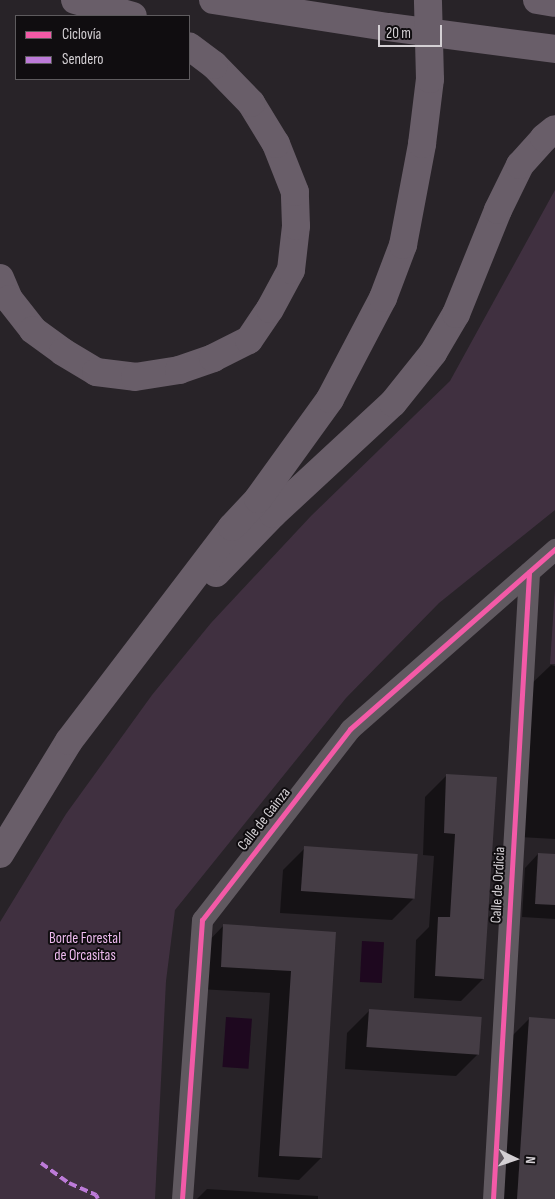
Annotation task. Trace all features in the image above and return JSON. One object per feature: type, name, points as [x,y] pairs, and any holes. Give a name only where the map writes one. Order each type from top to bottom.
[{"type":"highway","points":[[75,0],[129,15]]},
{"type":"highway","points":[[213,0],[388,27],[555,49]]},
{"type":"highway","points":[[0,854],[69,741],[232,527],[258,499],[330,399],[383,298],[403,245],[422,144],[430,79],[428,0]]},
{"type":"highway","points":[[537,0],[555,3]]},
{"type":"highway","points":[[0,278],[9,299],[33,330],[63,352],[96,372],[134,377],[179,370],[213,358],[249,340],[270,309],[291,270],[296,226],[295,192],[276,144],[251,103],[214,65],[190,47]]},
{"type":"highway","points":[[125,668],[273,514],[393,403],[428,360],[456,314],[498,210],[520,164],[555,129]]},
{"type":"street","name":"Calle de Gainza","points":[[182,1199],[202,920],[350,729],[555,549]]},
{"type":"street","name":"Calle de Ordicia","points":[[492,1199],[529,572]]},
{"type":"green space","name":"Borde Forestal de Orcasitas","points":[[555,190],[555,510],[439,603],[346,698],[175,910],[166,981],[155,1199],[0,1199],[0,922],[66,814],[152,695],[211,623],[311,516],[450,381]]},
{"type":"green space","points":[[555,589],[555,664],[550,664]]},
{"type":"shaded area","points":[[362,941],[384,942],[382,983],[360,982]]},
{"type":"shaded area","points":[[226,1017],[252,1019],[248,1069],[223,1067]]},
{"type":"building","points":[[446,774],[497,777],[484,979],[435,976],[438,917],[450,917],[455,834],[444,833]]},
{"type":"building","points":[[304,846],[418,854],[415,899],[301,891]]},
{"type":"building","points":[[538,853],[555,854],[555,905],[535,904]]},
{"type":"building","points":[[223,924],[336,932],[322,1158],[279,1156],[291,971],[221,967]]},
{"type":"building","points":[[369,1009],[482,1017],[479,1055],[366,1047]]},
{"type":"building","points":[[529,1017],[555,1019],[555,1199],[517,1199]]},
{"type":"marked path","points":[[41,1163],[69,1183],[96,1195],[98,1199]]},
{"type":"cycle path","points":[[182,1199],[202,920],[350,729],[555,549]]},
{"type":"cycle path","points":[[493,1199],[529,572]]}]
